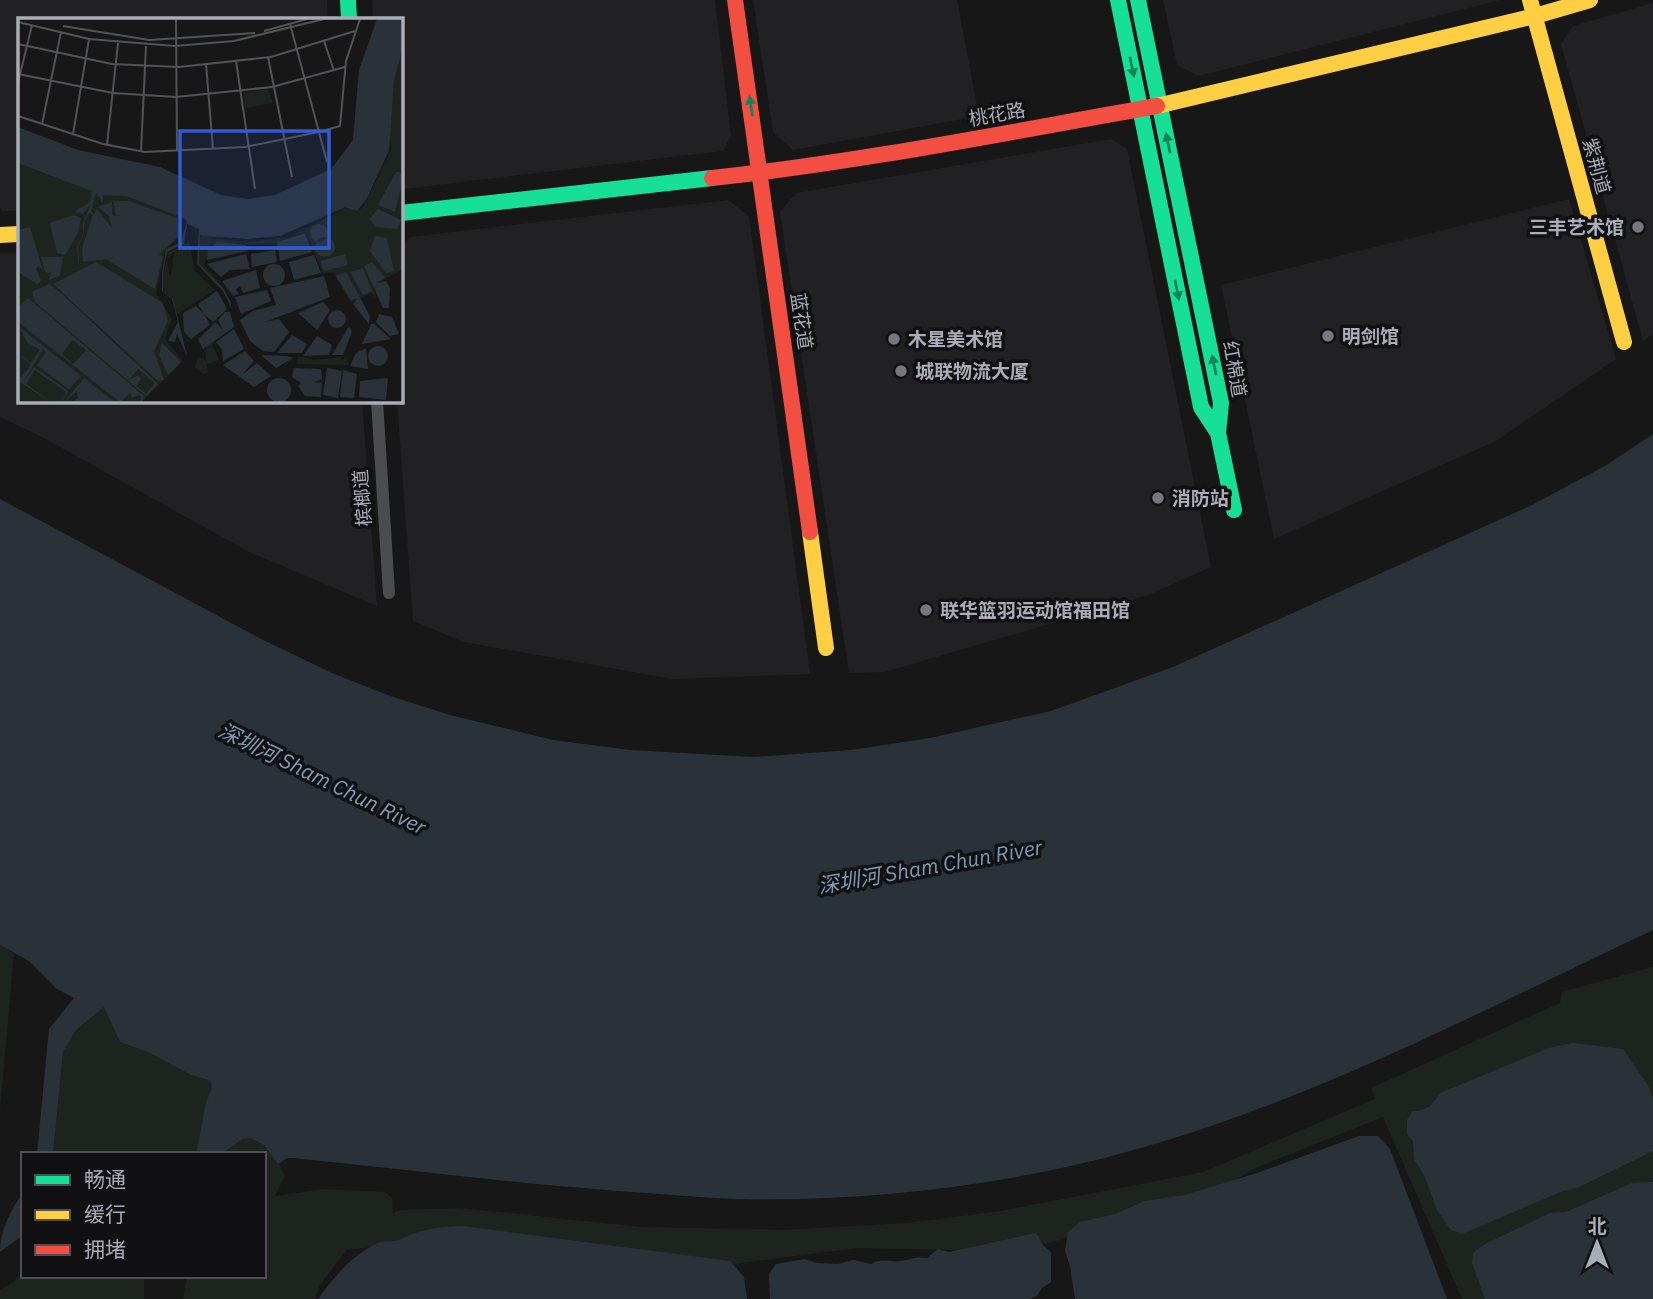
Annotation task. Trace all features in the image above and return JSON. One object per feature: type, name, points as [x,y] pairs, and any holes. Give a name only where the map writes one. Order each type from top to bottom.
[{"type":"main road","points":[[348,0],[349,18]]},
{"type":"main road","name":"蓝花道","points":[[735,0],[826,648]]},
{"type":"main road","name":"红棉道","points":[[1118,0],[1201,407],[1218,433]]},
{"type":"main road","name":"红棉道","points":[[1138,0],[1221,403],[1218,433]]},
{"type":"main road","name":"紫荆道","points":[[1530,0],[1624,342]]},
{"type":"main road","name":"桃花路","points":[[402,213],[761,173],[1141,110],[1535,16],[1590,0]]},
{"type":"main road","points":[[0,235],[18,234]]},
{"type":"main road","points":[[1218,433],[1234,510]]},
{"type":"street","name":"槟榔道","points":[[377,402],[389,593]]},
{"type":"shaded area","points":[[0,0],[327,0],[328,18],[18,18],[18,210],[3,211],[0,208]]},
{"type":"shaded area","points":[[372,0],[715,0],[731,136],[723,151],[404,189],[402,18],[373,18]]},
{"type":"shaded area","points":[[753,0],[957,0],[979,116],[793,150],[773,132]]},
{"type":"shaded area","points":[[1163,0],[1500,0],[1198,76],[1177,65]]},
{"type":"shaded area","points":[[1653,3],[1653,334],[1643,341],[1561,44],[1573,26]]},
{"type":"shaded area","points":[[1111,139],[1127,149],[1211,567],[1148,595],[885,672],[849,673],[780,212],[796,193]]},
{"type":"shaded area","points":[[1569,199],[1616,359],[1496,441],[1274,539],[1221,285]]},
{"type":"shaded area","points":[[728,200],[749,216],[810,674],[673,679],[464,642],[413,621],[397,402],[402,402],[402,244],[410,237]]},
{"type":"shaded area","points":[[0,253],[18,253],[18,402],[362,402],[377,606],[249,552],[42,437],[0,417]]},
{"type":"shaded area","points":[[1653,930],[1384,1057],[1246,1114],[1176,1138],[1104,1158],[1014,1177],[877,1195],[739,1199],[559,1186],[287,1158],[279,1163],[285,1176],[275,1196],[324,1189],[385,1192],[392,1198],[393,1213],[400,1210],[459,1208],[642,1227],[783,1230],[907,1223],[1001,1211],[1203,1172],[1375,1099],[1371,1088],[1560,1003],[1562,992],[1653,967],[1653,1299],[1462,1299],[1383,1117],[1255,1168],[1206,1199],[1053,1242],[1008,1251],[857,1248],[711,1267],[417,1242],[346,1250],[320,1285],[315,1299],[183,1299],[187,1278],[266,1278],[266,1152],[224,1152],[243,1139]]},
{"type":"shaded area","points":[[0,945],[14,954],[0,1110]]},
{"type":"shaded area","points":[[104,1007],[120,1042],[148,1052],[191,1075],[211,1081],[212,1088],[206,1102],[196,1152],[53,1152],[63,1052],[76,1030]]},
{"type":"shaded area","points":[[21,1271],[21,1278],[144,1278],[144,1299],[0,1299],[0,1290],[14,1282]]},
{"type":"water","name":"深圳河 Sham Chun River","points":[[1653,434],[1653,930],[1384,1057],[1246,1114],[1176,1138],[1059,1168],[969,1185],[877,1195],[739,1199],[559,1186],[294,1158],[287,1158],[278,1164],[264,1145],[251,1138],[243,1139],[224,1152],[196,1152],[206,1102],[212,1088],[211,1081],[191,1075],[148,1052],[120,1042],[104,1007],[76,1030],[63,1052],[53,1152],[37,1152],[49,1029],[74,998],[57,989],[29,961],[0,945],[0,499],[261,639],[332,673],[390,696],[450,715],[553,740],[630,750],[754,757],[851,750],[930,738],[1051,711],[1173,667],[1532,505],[1605,466]]},
{"type":"water","points":[[1573,1043],[1623,1049],[1649,1087],[1653,1101],[1653,1151],[1577,1188],[1563,1191],[1462,1234],[1451,1230],[1437,1210],[1424,1175],[1414,1159],[1413,1141],[1407,1134],[1407,1120],[1413,1111],[1429,1106],[1440,1093],[1549,1048]]},
{"type":"water","points":[[1359,1136],[1378,1136],[1390,1149],[1447,1299],[1075,1299],[1065,1251],[1068,1232],[1080,1222],[1115,1214],[1145,1201],[1185,1195],[1257,1173]]},
{"type":"water","points":[[1653,1182],[1653,1299],[1485,1299],[1472,1263],[1473,1253],[1485,1244],[1550,1213],[1566,1212],[1632,1183]]},
{"type":"water","points":[[21,1197],[21,1238],[0,1252],[2,1237]]},
{"type":"water","points":[[463,1226],[730,1261],[744,1277],[747,1299],[318,1299],[352,1260],[378,1243],[396,1241],[430,1229]]},
{"type":"water","points":[[1036,1233],[1051,1252],[1051,1282],[1042,1288],[1037,1296],[1029,1299],[770,1299],[769,1274],[776,1264],[805,1259],[817,1263],[838,1264],[853,1260],[871,1264],[927,1258],[938,1249],[949,1252]]},
{"type":"traffic: fast","points":[[348,0],[349,18]]},
{"type":"traffic: fast","points":[[1118,0],[1201,407],[1218,433]]},
{"type":"traffic: fast","points":[[1138,0],[1221,403],[1218,433],[1234,510]]},
{"type":"traffic: fast","points":[[402,213],[712,178]]},
{"type":"traffic: slow","points":[[1530,0],[1624,342]]},
{"type":"traffic: slow","points":[[1157,106],[1535,16],[1590,0]]},
{"type":"traffic: slow","points":[[0,235],[18,234]]},
{"type":"traffic: slow","points":[[810,532],[826,648]]},
{"type":"traffic: jam","points":[[735,0],[810,532]]},
{"type":"traffic: jam","points":[[712,178],[879,155],[1157,106]]},
{"type":"place","name":"三丰艺术馆","points":[[1638,227]]},
{"type":"place","name":"明剑馆","points":[[1328,336]]},
{"type":"place","name":"木星美术馆","points":[[894,339]]},
{"type":"place","name":"城联物流大厦","points":[[901,371]]},
{"type":"place","name":"消防站","points":[[1158,498]]},
{"type":"place","name":"联华篮羽运动馆福田馆","points":[[926,610]]}]
